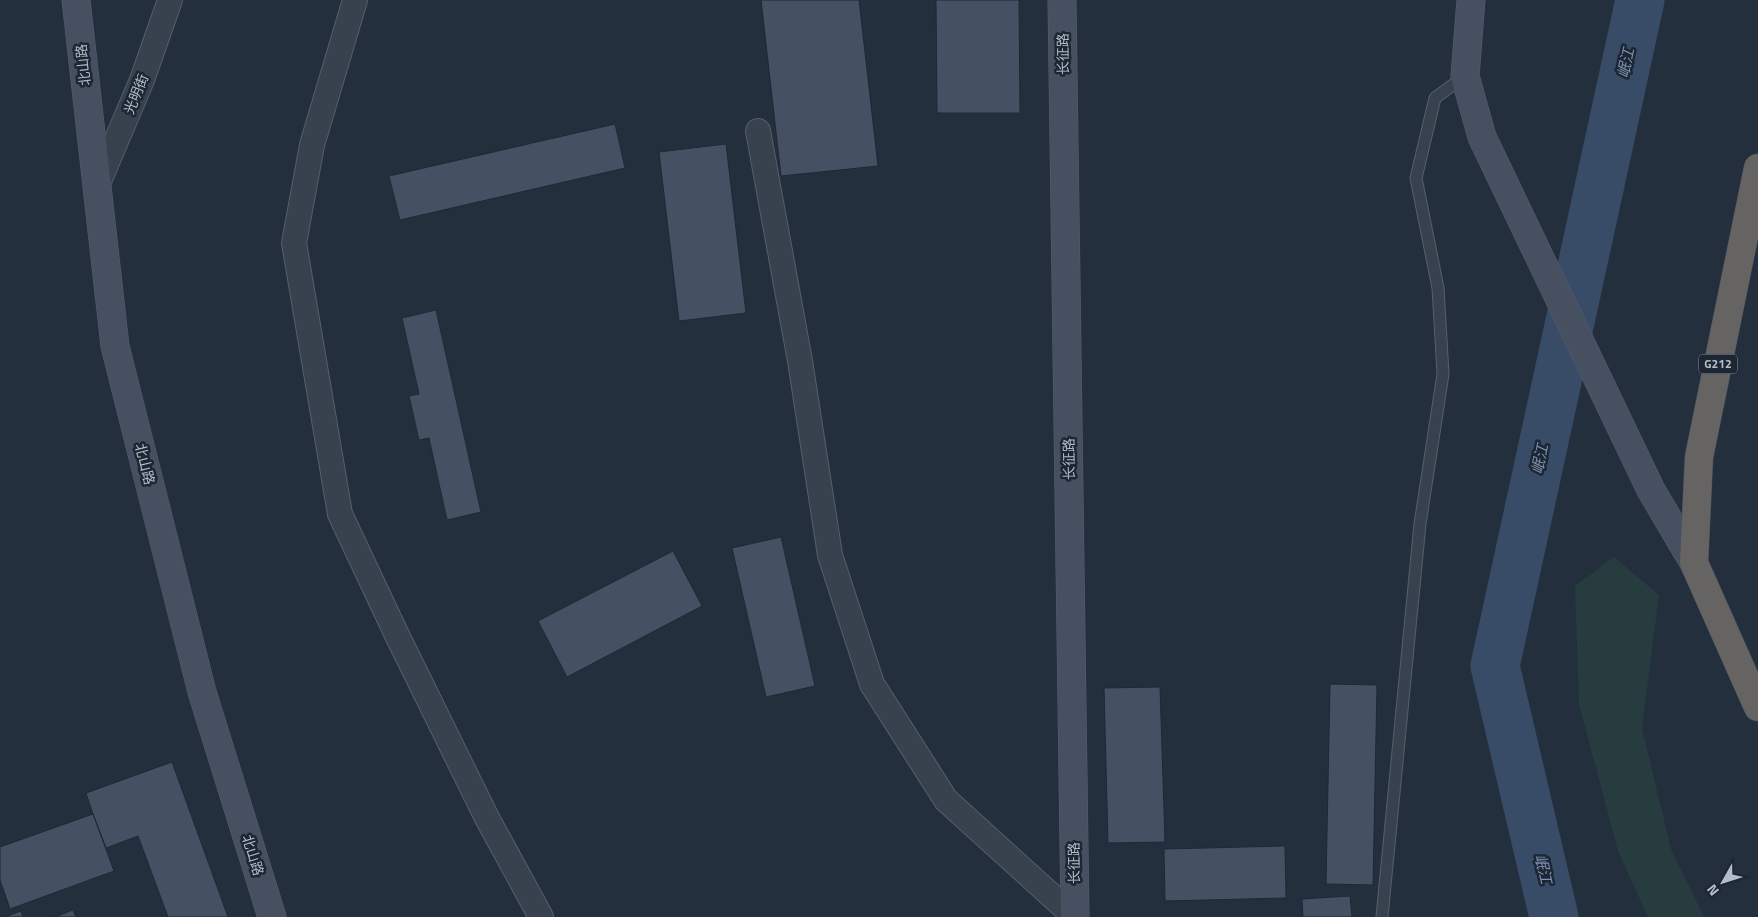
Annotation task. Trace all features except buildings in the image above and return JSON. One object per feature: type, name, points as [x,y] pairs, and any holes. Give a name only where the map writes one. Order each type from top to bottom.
[{"type":"highway","name":"G212","points":[[1758,168],[1700,457],[1694,562],[1758,707]]},
{"type":"main road","name":"北山路","points":[[76,0],[115,346],[202,692],[272,917]]},
{"type":"main road","name":"长征路","points":[[1062,0],[1075,917]]},
{"type":"main road","points":[[1471,0],[1465,76],[1482,137],[1651,490],[1694,562]]},
{"type":"street","name":"光明街","points":[[96,186],[142,80],[170,0]]},
{"type":"street","points":[[356,0],[312,145],[294,244],[340,514],[479,801],[540,917]]},
{"type":"street","points":[[758,131],[800,361],[830,556],[872,684],[946,800],[1075,917]]},
{"type":"lane","points":[[1382,917],[1420,524],[1443,374],[1438,288],[1416,178],[1436,98],[1465,76]]},
{"type":"green space","points":[[1614,557],[1659,595],[1642,728],[1671,849],[1704,917],[1648,917],[1618,851],[1579,704],[1575,586]]},
{"type":"waterway","name":"岷江","points":[[1554,917],[1495,666],[1640,0]]}]
